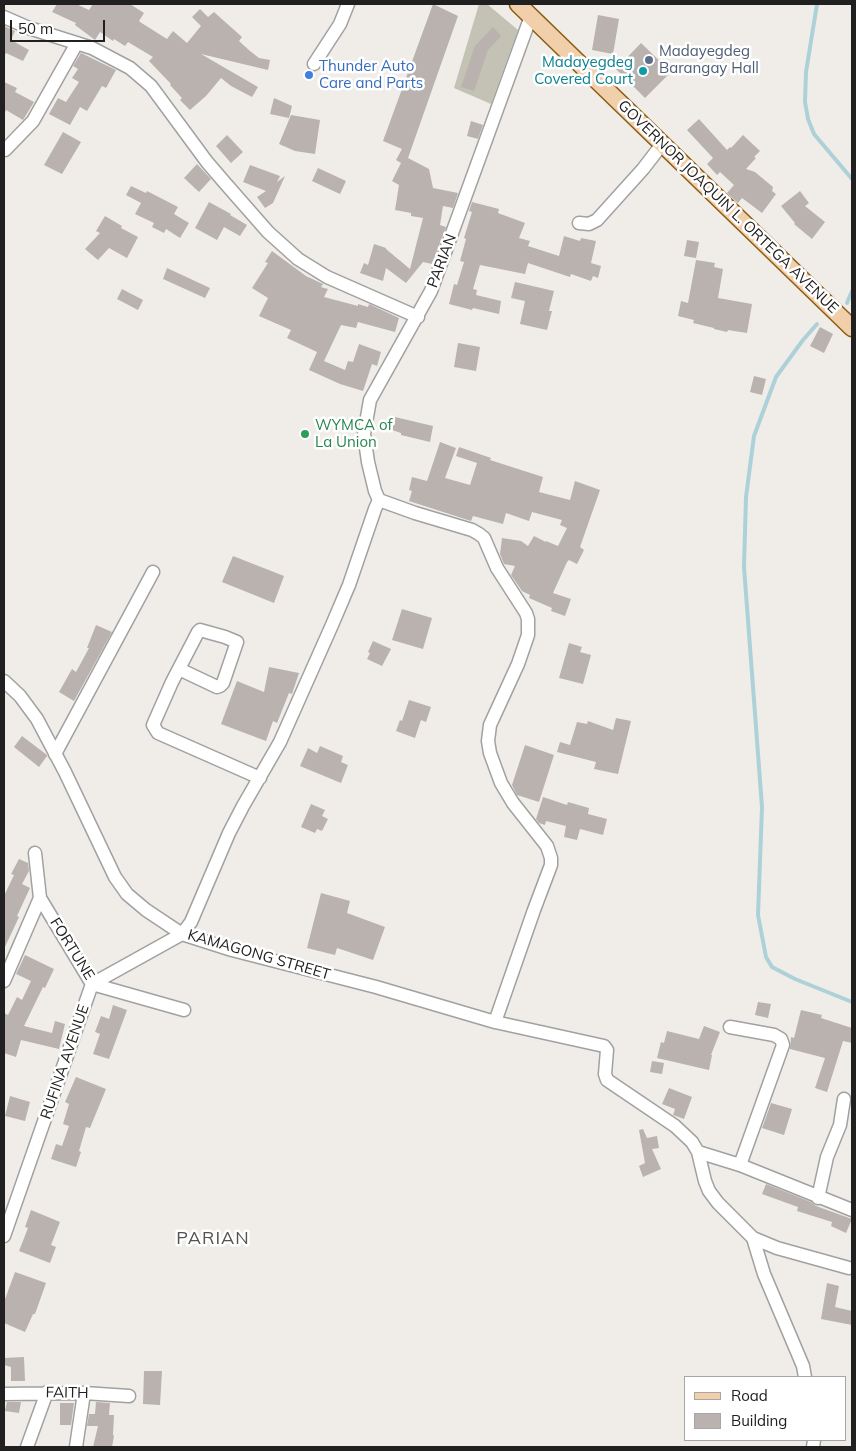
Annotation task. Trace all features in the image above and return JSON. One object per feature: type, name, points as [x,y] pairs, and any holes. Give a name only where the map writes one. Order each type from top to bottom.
[{"type":"main road","name":"GOVERNOR JOAQUIN L. ORTEGA AVENUE","points":[[518,4],[852,328]]},
{"type":"street","points":[[314,64],[340,24],[348,4]]},
{"type":"street","name":"PARIAN","points":[[379,500],[368,462],[364,434],[370,400],[432,290],[531,16]]},
{"type":"street","points":[[4,17],[29,28],[77,43],[121,62],[130,68],[151,86],[207,162],[268,232],[298,259],[327,277],[418,317]]},
{"type":"street","points":[[5,150],[33,121],[77,43]]},
{"type":"street","points":[[579,223],[589,224],[597,220],[644,169],[663,143]]},
{"type":"street","points":[[182,934],[192,922],[236,820],[280,742],[349,585],[379,500],[472,530],[479,534],[484,538],[497,568],[528,619],[528,635],[518,664],[490,725],[488,742],[501,783],[513,803],[547,846],[551,864],[495,1022]]},
{"type":"street","points":[[55,754],[153,572]]},
{"type":"street","points":[[179,668],[217,687],[220,686],[223,684],[237,642],[201,629],[179,668],[153,725],[158,733],[260,778]]},
{"type":"street","name":"KAMAGONG STREET","points":[[4,682],[20,696],[37,719],[115,878],[128,894],[146,910],[182,934],[232,950],[495,1022],[604,1046],[607,1050],[605,1074],[607,1080],[675,1126],[692,1142],[698,1152]]},
{"type":"street","name":"FORTUNE","points":[[35,853],[40,898],[92,984],[184,1010]]},
{"type":"street","points":[[4,981],[40,898]]},
{"type":"street","name":"RUFINA AVENUE","points":[[4,1236],[92,984],[182,934]]},
{"type":"street","points":[[730,1027],[774,1035],[781,1039],[783,1045],[740,1165]]},
{"type":"street","points":[[818,1198],[827,1157],[840,1125],[844,1099]]},
{"type":"street","points":[[849,1268],[777,1248],[753,1238],[718,1203],[709,1191],[704,1181],[698,1152],[740,1165],[818,1198],[852,1210]]},
{"type":"street","points":[[753,1238],[764,1274],[803,1366],[805,1376]]},
{"type":"street","points":[[28,1447],[48,1392]]},
{"type":"street","name":"FAITH","points":[[4,1394],[48,1392],[129,1396]]},
{"type":"street","points":[[76,1447],[84,1393]]},
{"type":"shaded area","points":[[479,4],[487,4],[518,30],[491,104],[454,88]]},
{"type":"building","points":[[57,4],[76,4],[89,10],[93,4],[130,4],[144,13],[140,22],[167,39],[173,31],[187,43],[201,26],[192,17],[200,9],[208,17],[214,12],[242,37],[239,41],[250,51],[259,58],[270,60],[268,70],[201,54],[258,87],[252,97],[231,86],[221,78],[206,96],[190,110],[180,100],[182,98],[171,84],[149,61],[153,57],[128,42],[125,46],[114,39],[113,41],[100,32],[95,40],[75,25],[76,23],[52,12]]},
{"type":"building","points":[[433,4],[458,16],[408,158],[429,169],[433,188],[458,193],[453,208],[443,206],[440,225],[446,227],[432,264],[423,262],[406,283],[386,268],[383,281],[360,273],[364,263],[368,265],[374,244],[386,248],[410,269],[423,218],[411,216],[411,213],[395,210],[399,185],[392,181],[401,163],[396,160],[402,149],[383,141]]},
{"type":"building","points":[[598,15],[619,19],[613,54],[592,50]]},
{"type":"building","points":[[4,26],[15,31],[11,40],[29,50],[23,61],[6,53],[4,57]]},
{"type":"building","points":[[493,27],[501,36],[488,50],[474,91],[461,87],[475,46]]},
{"type":"building","name":"Madayegdeg Covered Court","points":[[641,43],[671,72],[645,98],[616,69]]},
{"type":"building","points":[[81,53],[116,70],[106,88],[102,86],[87,111],[80,107],[70,125],[49,114],[58,98],[66,102],[79,82],[72,78],[78,69],[73,66]]},
{"type":"building","points":[[4,82],[17,88],[15,92],[34,102],[23,120],[6,110],[4,115]]},
{"type":"building","points":[[274,98],[292,106],[289,118],[270,114]]},
{"type":"building","points":[[291,115],[320,120],[315,154],[295,151],[279,144]]},
{"type":"building","points":[[699,119],[727,150],[743,135],[760,151],[746,169],[755,172],[773,187],[772,191],[776,194],[762,213],[742,198],[738,203],[727,193],[734,185],[720,172],[717,175],[707,164],[713,158],[687,130]]},
{"type":"building","points":[[471,121],[483,125],[478,139],[467,136]]},
{"type":"building","points":[[63,132],[81,142],[62,174],[44,165]]},
{"type":"building","points":[[227,135],[243,152],[231,163],[216,146]]},
{"type":"building","points":[[197,164],[211,179],[199,192],[184,178]]},
{"type":"building","points":[[250,165],[280,176],[277,182],[285,176],[273,203],[265,208],[257,197],[266,191],[243,182]]},
{"type":"building","points":[[318,168],[346,181],[340,194],[312,181]]},
{"type":"building","points":[[131,186],[146,193],[147,191],[178,207],[174,214],[189,223],[180,238],[166,229],[164,233],[152,227],[154,223],[135,214],[141,203],[126,195]]},
{"type":"building","points":[[800,191],[809,203],[805,206],[825,222],[812,239],[794,224],[781,206]]},
{"type":"building","points":[[209,202],[247,225],[240,236],[224,227],[217,240],[195,228]]},
{"type":"building","points":[[472,202],[499,209],[498,213],[525,223],[519,238],[530,241],[528,246],[559,256],[564,236],[580,241],[581,238],[596,241],[591,263],[601,266],[598,278],[593,276],[591,281],[571,274],[570,277],[528,263],[525,274],[480,265],[473,289],[477,290],[476,295],[501,301],[499,314],[449,304],[454,284],[457,285],[464,262],[460,261],[466,239],[464,238],[472,212],[469,211]]},
{"type":"building","points":[[105,216],[122,226],[121,228],[138,237],[127,258],[109,248],[98,260],[85,249],[100,233],[96,231]]},
{"type":"building","points":[[687,240],[699,242],[696,258],[684,256]]},
{"type":"building","points":[[272,251],[306,276],[323,284],[321,287],[328,289],[324,297],[358,306],[358,304],[368,307],[369,304],[399,318],[395,332],[358,322],[356,328],[341,325],[324,361],[345,370],[348,361],[353,362],[359,344],[381,352],[377,366],[372,364],[363,391],[340,384],[309,370],[317,352],[287,338],[291,330],[259,316],[268,298],[252,288],[268,263],[265,262]]},
{"type":"building","points":[[696,260],[715,263],[714,267],[723,269],[718,298],[752,304],[747,333],[714,329],[693,323],[694,320],[678,316],[681,301],[688,303]]},
{"type":"building","points":[[167,268],[210,288],[205,298],[163,279]]},
{"type":"building","points":[[515,282],[554,291],[549,311],[552,311],[547,330],[520,324],[525,301],[511,298]]},
{"type":"building","points":[[122,289],[143,300],[138,310],[117,299]]},
{"type":"building","points":[[820,327],[833,334],[824,353],[810,346]]},
{"type":"building","points":[[458,343],[480,347],[476,371],[454,367]]},
{"type":"building","points":[[754,376],[766,379],[762,395],[750,392]]},
{"type":"building","points":[[395,417],[433,426],[430,442],[401,435],[401,433],[392,430]]},
{"type":"building","points":[[440,442],[456,448],[445,478],[470,485],[477,463],[456,456],[459,447],[491,458],[490,460],[543,477],[539,492],[570,500],[575,481],[600,490],[580,547],[584,550],[577,564],[569,560],[567,562],[553,593],[571,599],[565,616],[551,611],[552,608],[529,598],[530,595],[522,591],[511,575],[515,566],[504,564],[500,554],[502,538],[521,541],[528,546],[534,536],[558,546],[567,528],[560,525],[562,520],[532,512],[529,521],[506,513],[503,524],[473,516],[471,521],[409,501],[412,491],[409,490],[412,477],[427,481]]},
{"type":"building","points":[[233,556],[284,576],[274,603],[222,582]]},
{"type":"building","points":[[402,609],[432,618],[423,649],[392,640]]},
{"type":"building","points":[[96,625],[112,632],[74,701],[59,692],[72,669],[76,672],[89,648],[87,648]]},
{"type":"building","points":[[373,641],[391,649],[382,666],[367,659]]},
{"type":"building","points":[[569,643],[582,647],[580,652],[591,655],[583,684],[559,678]]},
{"type":"building","points":[[269,667],[299,673],[292,694],[289,693],[277,723],[273,721],[266,741],[221,724],[237,681],[264,692]]},
{"type":"building","points":[[409,700],[431,707],[426,722],[421,720],[415,738],[396,731],[400,720],[402,721]]},
{"type":"building","points":[[616,718],[631,721],[618,774],[594,769],[596,762],[557,752],[560,742],[570,745],[577,722],[587,724],[588,721],[613,730]]},
{"type":"building","points":[[22,736],[47,755],[39,767],[14,747]]},
{"type":"building","points":[[525,745],[554,755],[539,802],[517,795],[512,785]]},
{"type":"building","points":[[320,746],[343,756],[341,762],[348,765],[341,783],[300,766],[308,748],[317,753]]},
{"type":"building","points":[[543,797],[567,805],[568,802],[589,808],[588,814],[607,819],[603,835],[580,829],[577,840],[564,837],[566,826],[546,821],[545,825],[539,823],[536,819]]},
{"type":"building","points":[[311,804],[325,810],[322,816],[328,819],[322,831],[317,829],[315,833],[301,827]]},
{"type":"building","points":[[19,859],[28,863],[29,871],[22,884],[30,888],[4,949],[4,896],[14,875],[11,874]]},
{"type":"building","points":[[321,893],[350,901],[347,913],[385,927],[373,960],[337,948],[335,955],[307,948]]},
{"type":"building","points":[[25,955],[54,969],[24,1026],[52,1033],[55,1021],[65,1024],[59,1049],[21,1040],[16,1057],[4,1053],[4,1013],[8,1015],[17,997],[22,1000],[31,981],[16,974]]},
{"type":"building","points":[[758,1002],[771,1004],[768,1018],[755,1015]]},
{"type":"building","points":[[113,1005],[127,1010],[109,1059],[93,1054],[100,1034],[95,1032],[101,1016],[109,1019]]},
{"type":"building","points":[[801,1010],[822,1015],[821,1018],[852,1028],[852,1043],[843,1041],[827,1092],[815,1088],[825,1058],[790,1049],[791,1037],[794,1038]]},
{"type":"building","points":[[704,1026],[720,1032],[711,1055],[709,1070],[657,1058],[661,1042],[664,1043],[667,1031],[699,1039]]},
{"type":"building","points":[[652,1061],[664,1063],[662,1074],[650,1072]]},
{"type":"building","points":[[76,1077],[106,1089],[90,1128],[86,1127],[76,1167],[51,1159],[56,1144],[62,1146],[69,1126],[63,1124],[69,1104],[65,1102]]},
{"type":"building","points":[[669,1088],[692,1097],[684,1119],[673,1115],[675,1109],[662,1104]]},
{"type":"building","points":[[10,1096],[30,1102],[25,1121],[5,1116]]},
{"type":"building","points":[[771,1103],[792,1109],[784,1135],[762,1128]]},
{"type":"building","points":[[643,1129],[647,1138],[657,1136],[659,1148],[652,1149],[661,1169],[643,1177],[639,1166],[645,1163],[639,1130]]},
{"type":"building","points":[[766,1184],[811,1202],[816,1206],[852,1219],[846,1233],[831,1226],[832,1222],[797,1211],[798,1207],[762,1194]]},
{"type":"building","points":[[31,1210],[60,1222],[51,1245],[56,1247],[50,1263],[19,1251],[28,1228],[25,1227]]},
{"type":"building","points":[[15,1272],[46,1283],[35,1314],[33,1314],[25,1332],[4,1323],[4,1302]]},
{"type":"building","points":[[827,1283],[839,1286],[835,1307],[852,1311],[852,1325],[821,1319]]},
{"type":"building","points":[[24,1357],[25,1381],[11,1381],[11,1367],[4,1365],[4,1358]]},
{"type":"building","points":[[144,1371],[162,1371],[160,1405],[143,1404]]},
{"type":"building","points":[[7,1402],[21,1402],[19,1413],[5,1411]]},
{"type":"building","points":[[96,1402],[110,1403],[109,1415],[114,1415],[112,1447],[93,1447],[98,1426],[87,1426],[89,1414],[95,1414]]},
{"type":"building","points":[[60,1403],[74,1403],[71,1425],[60,1425]]},
{"type":"waterway","points":[[817,4],[806,72],[805,102],[808,119],[814,134],[852,179]]},
{"type":"waterway","points":[[847,303],[852,291]]},
{"type":"waterway","points":[[817,324],[776,377],[754,436],[746,497],[744,567],[762,807],[758,915],[766,957],[772,967],[795,979],[852,1002]]},
{"type":"place","name":"Madayegdeg Barangay Hall","points":[[649,60]]},
{"type":"place","name":"Madayegdeg Covered Court","points":[[643,71]]},
{"type":"place","name":"Thunder Auto Care and Parts","points":[[309,75]]},
{"type":"place","name":"WYMCA of La Union","points":[[305,434]]},
{"type":"district","name":"PARIAN","points":[[213,1239]]}]
